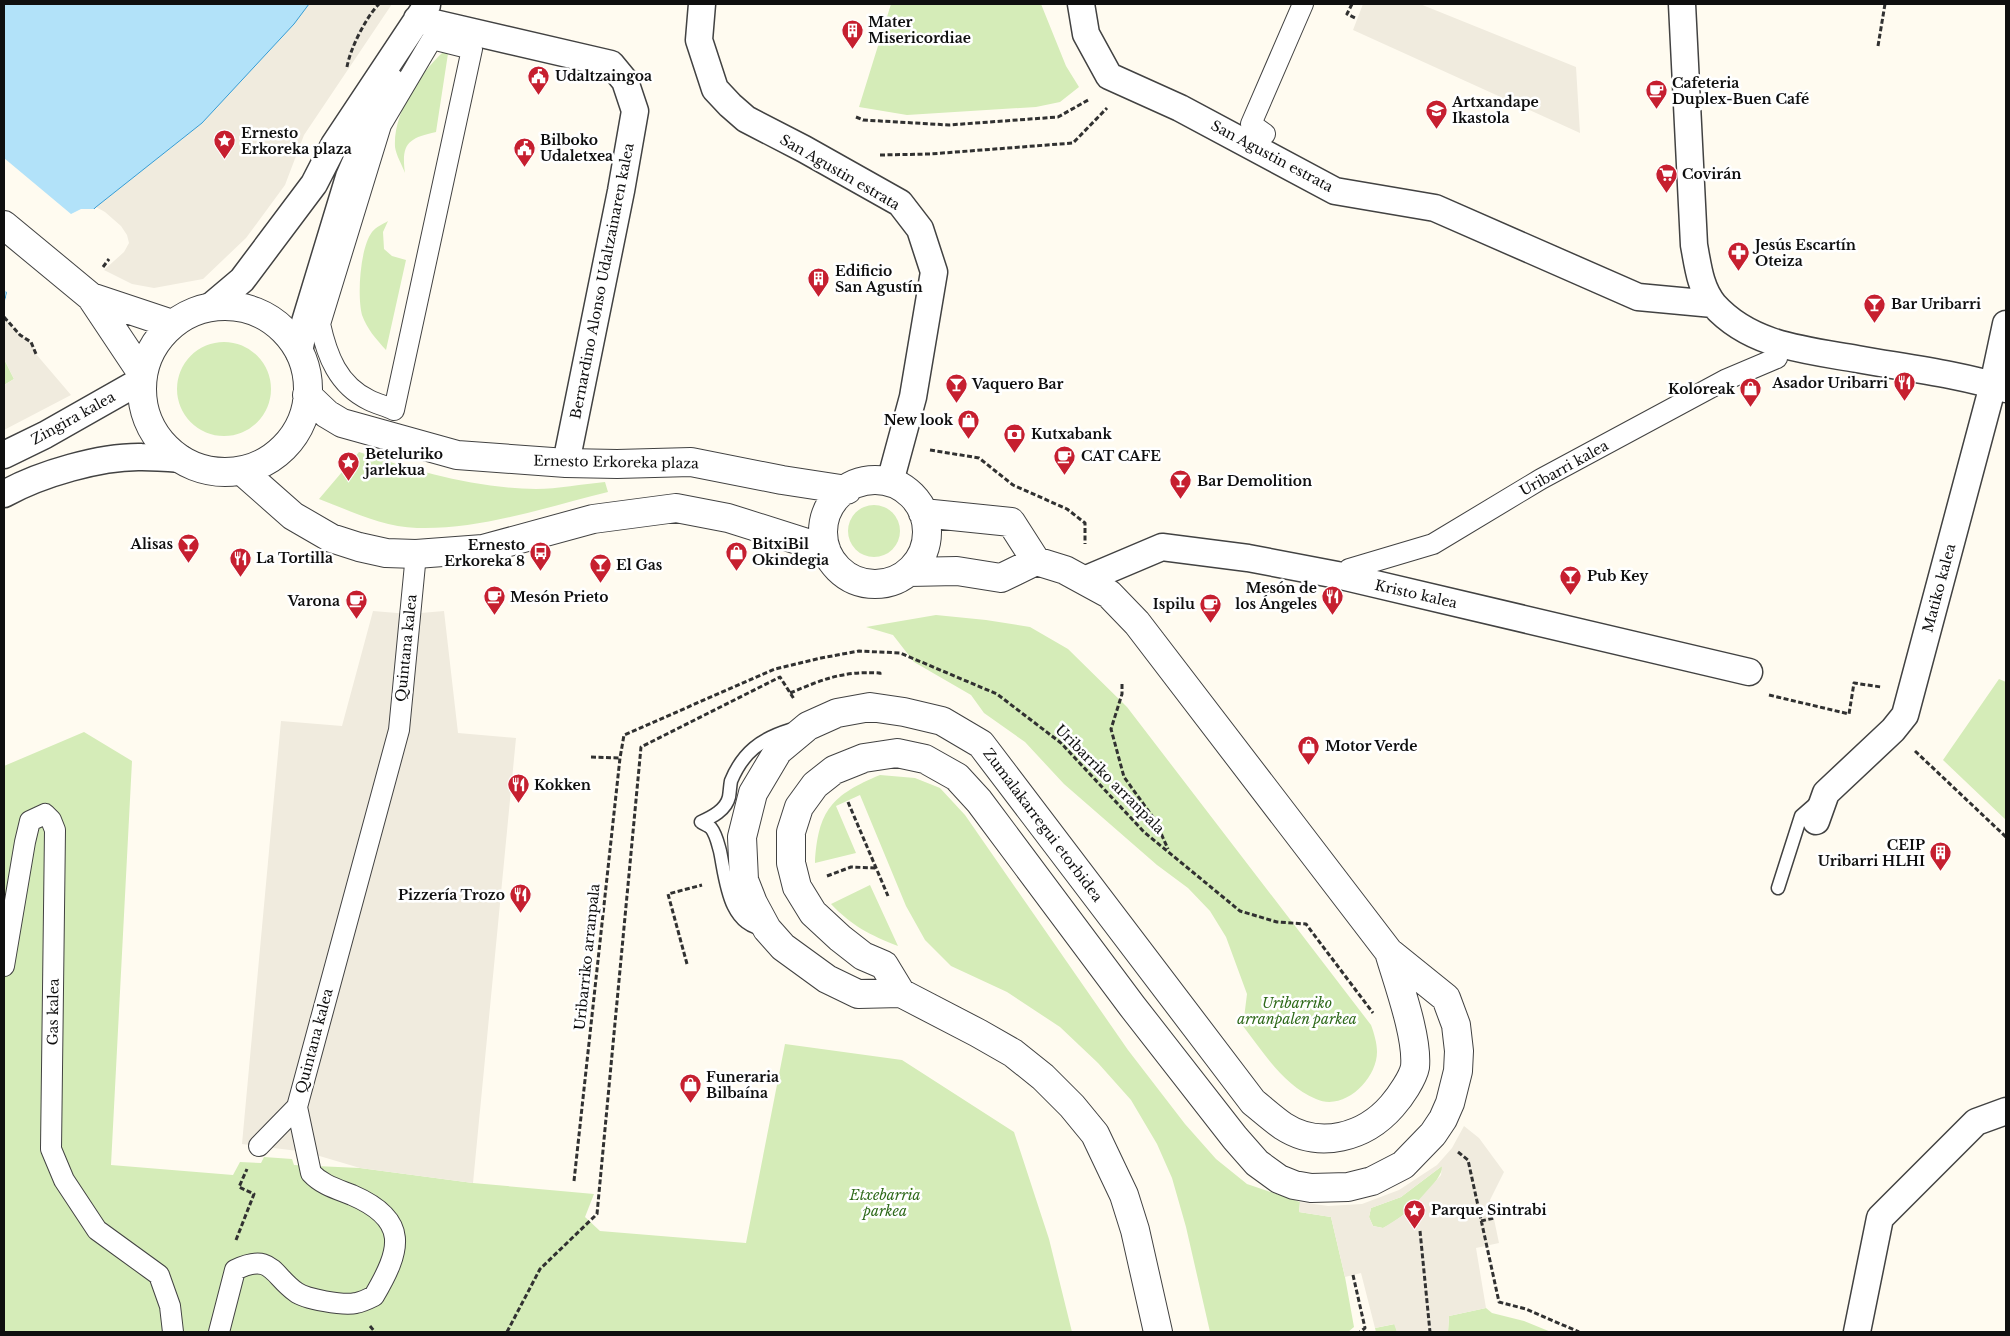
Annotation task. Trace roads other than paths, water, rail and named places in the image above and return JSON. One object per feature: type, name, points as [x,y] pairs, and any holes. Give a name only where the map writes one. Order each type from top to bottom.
[{"type":"street","name":"San Agustin estrata","points":[[702,4],[699,40],[715,89],[730,105],[746,119],[900,203],[920,229],[934,272],[913,397],[890,482]]},
{"type":"street","name":"San Agustin estrata","points":[[1081,4],[1086,34],[1109,76],[1180,108],[1335,191],[1435,208],[1638,297],[1713,304]]},
{"type":"street","points":[[1265,134],[1251,124],[1303,4]]},
{"type":"street","points":[[1682,4],[1694,245],[1702,284],[1713,304],[1733,323],[1778,345],[2000,387]]},
{"type":"street","points":[[210,307],[242,280],[292,215],[314,184],[334,145],[422,11]]},
{"type":"street","points":[[299,352],[305,322],[349,176],[422,11]]},
{"type":"street","name":"Bernardino Alonso Udaltzainaren kalea","points":[[422,11],[611,64],[625,81],[635,111],[622,191],[566,463]]},
{"type":"street","points":[[432,39],[472,49],[394,410],[368,400],[340,378],[325,347],[320,324],[381,125],[432,39]]},
{"type":"street","points":[[4,226],[91,297],[142,378]]},
{"type":"street","points":[[91,297],[172,324]]},
{"type":"street","points":[[210,307],[236,307],[262,315],[283,330],[299,352],[306,372],[307,395],[301,421],[287,444],[266,461],[242,471],[217,472],[193,466],[181,459],[172,453],[155,435],[145,412],[142,378],[147,360],[157,340],[172,324],[190,314],[210,307]]},
{"type":"street","name":"Matiko kalea","points":[[1816,821],[1826,794],[1893,730],[1905,715],[2000,387],[2006,324]]},
{"type":"street","name":"Uribarri kalea","points":[[1349,569],[1433,544],[1541,480],[1725,380],[1777,358]]},
{"type":"street","name":"Zingira kalea","points":[[4,455],[53,430],[142,378]]},
{"type":"street","name":"Ernesto Erkoreka plaza","points":[[307,395],[327,414],[342,423],[457,455],[566,463],[692,462],[782,480],[847,490]]},
{"type":"street","points":[[4,494],[18,486],[81,465],[141,456],[181,459]]},
{"type":"street","points":[[242,471],[293,516],[331,538],[386,553],[416,554],[482,549],[593,519],[676,508],[728,518],[826,549]]},
{"type":"street","points":[[874,479],[890,482],[903,489],[914,499],[923,513],[927,528],[926,543],[920,559],[909,572],[895,581],[878,585],[861,583],[846,576],[834,564],[826,549],[823,532],[826,516],[834,501],[847,490],[874,479]]},
{"type":"street","points":[[909,572],[957,571],[1001,578],[1036,561],[1011,522],[923,513]]},
{"type":"street","name":"Kristo kalea","points":[[1084,580],[1162,547],[1248,558],[1347,578],[1749,672]]},
{"type":"street","name":"Quintana kalea","points":[[219,1332],[235,1270],[246,1265],[259,1264],[274,1269],[296,1293],[322,1301],[354,1304],[374,1296],[388,1273],[395,1251],[393,1227],[376,1208],[319,1181],[312,1174],[297,1107],[398,730],[416,554]]},
{"type":"street","name":"Zumalakarregui etorbidea","points":[[901,993],[884,965],[863,956],[813,913],[797,887],[790,863],[791,832],[799,807],[815,786],[834,770],[864,758],[898,752],[925,759],[957,777],[979,801],[1132,1006],[1235,1138],[1257,1162],[1279,1179],[1294,1185],[1311,1188],[1348,1187],[1372,1181],[1403,1165],[1433,1134],[1443,1119],[1450,1103],[1458,1071],[1459,1051],[1456,1025],[1446,998],[1389,952],[1137,623],[1108,594],[1064,570],[1036,561]]},
{"type":"street","name":"Zumalakarregui etorbidea","points":[[1158,1332],[1135,1230],[1124,1195],[1095,1134],[1072,1106],[1043,1077],[1014,1054],[901,993],[858,994],[827,979],[783,946],[767,929],[753,903],[744,880],[742,837],[753,793],[778,751],[812,724],[838,713],[870,708],[904,712],[942,721],[982,744],[1253,1102],[1284,1127],[1313,1138],[1332,1139],[1355,1134],[1381,1119],[1401,1096],[1415,1069],[1415,1046],[1389,952]]},
{"type":"street","name":"Gas kalea","points":[[4,966],[30,821],[45,814],[51,820],[55,830],[51,1148],[64,1180],[97,1230],[159,1275],[170,1306],[173,1332]]},
{"type":"street","points":[[259,1146],[297,1107]]},
{"type":"street","points":[[1857,1332],[1880,1218],[1976,1122],[2006,1111]]},
{"type":"lane","points":[[767,929],[757,928],[746,923],[735,910],[717,840],[711,828],[701,822],[714,816],[724,807],[729,798],[731,783],[741,761],[757,744],[779,733],[812,724]]},
{"type":"lane","points":[[1778,888],[1801,816],[1826,794]]},
{"type":"water","points":[[4,4],[309,4],[294,24],[202,123],[96,207],[7,292],[4,303]]},
{"type":"place","name":"Mater Misericordiae","points":[[852,49]]},
{"type":"place","name":"Udaltzaingoa","points":[[539,95]]},
{"type":"place","name":"Cafeteria Duplex-Buen Café","points":[[1656,110]]},
{"type":"place","name":"Artxandape Ikastola","points":[[1436,129]]},
{"type":"place","name":"Ernesto Erkoreka plaza","points":[[225,160]]},
{"type":"place","name":"Bilboko Udaletxea","points":[[524,167]]},
{"type":"place","name":"Covirán","points":[[1666,193]]},
{"type":"place","name":"Jesús Escartín Oteiza","points":[[1739,272]]},
{"type":"place","name":"Edificio San Agustín","points":[[819,298]]},
{"type":"place","name":"Bar Uribarri","points":[[1875,323]]},
{"type":"place","name":"Asador Uribarri","points":[[1904,402]]},
{"type":"place","name":"Vaquero Bar","points":[[956,403]]},
{"type":"place","name":"Koloreak","points":[[1751,408]]},
{"type":"place","name":"New look","points":[[969,439]]},
{"type":"place","name":"Kutxabank","points":[[1015,453]]},
{"type":"place","name":"CAT CAFE","points":[[1065,475]]},
{"type":"place","name":"Beteluriko jarlekua","points":[[349,481]]},
{"type":"place","name":"Bar Demolition","points":[[1181,500]]},
{"type":"place","name":"Alisas","points":[[189,563]]},
{"type":"place","name":"BitxiBil Okindegia","points":[[736,571]]},
{"type":"place","name":"Ernesto Erkoreka 8","points":[[541,572]]},
{"type":"place","name":"La Tortilla","points":[[240,577]]},
{"type":"place","name":"El Gas","points":[[600,584]]},
{"type":"place","name":"Pub Key","points":[[1571,595]]},
{"type":"place","name":"Mesón de los Ángeles","points":[[1333,615]]},
{"type":"place","name":"Mesón Prieto","points":[[494,616]]},
{"type":"place","name":"Varona","points":[[356,620]]},
{"type":"place","name":"Ispilu","points":[[1211,623]]},
{"type":"place","name":"Motor Verde","points":[[1309,765]]},
{"type":"place","name":"Kokken","points":[[518,804]]},
{"type":"place","name":"CEIP Uribarri HLHI","points":[[1941,872]]},
{"type":"place","name":"Pizzería Trozo","points":[[521,914]]},
{"type":"place","name":"Funeraria Bilbaína","points":[[690,1104]]},
{"type":"place","name":"Parque Sintrabi","points":[[1415,1229]]},
{"type":"park label","name":"Uribarriko arranpalen parkea","points":[[1297,1012]]},
{"type":"park label","name":"Etxebarria parkea","points":[[885,1204]]}]
